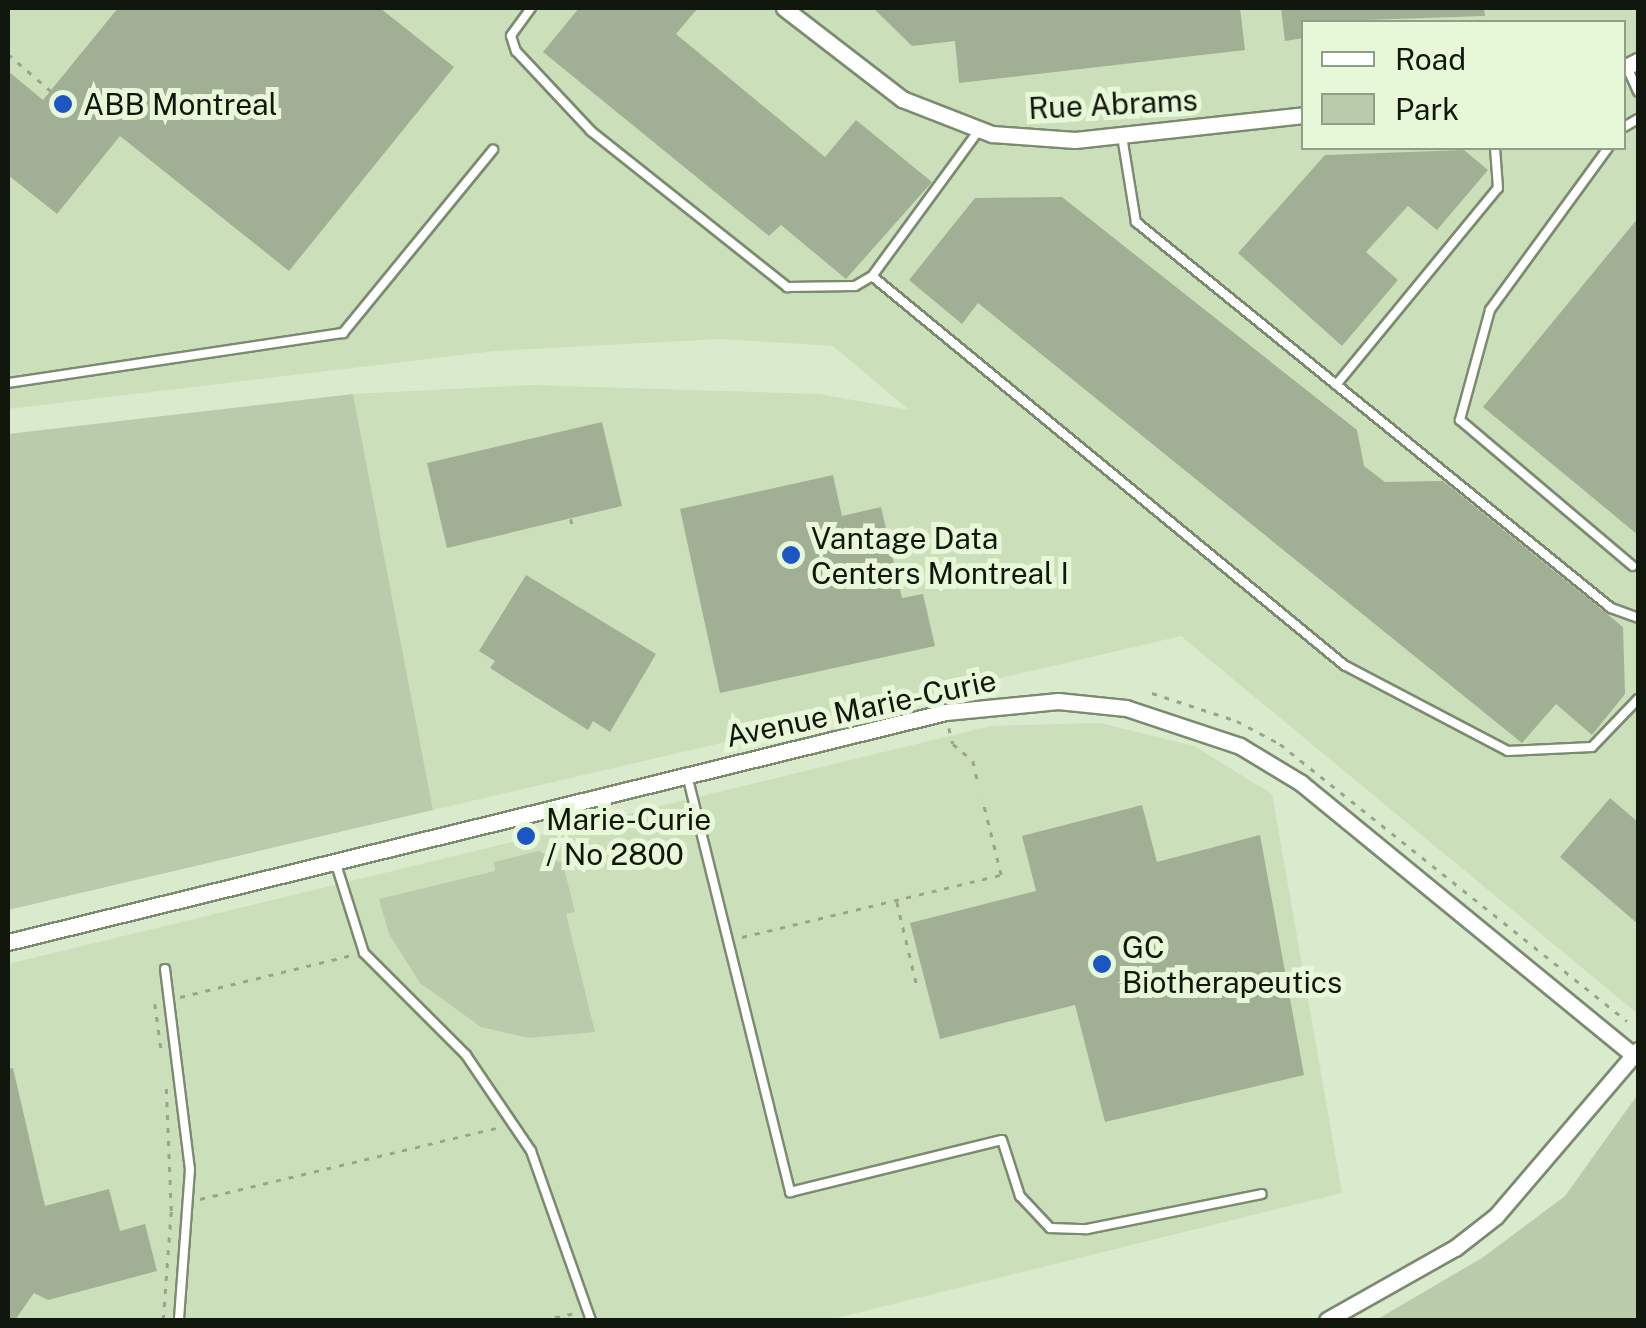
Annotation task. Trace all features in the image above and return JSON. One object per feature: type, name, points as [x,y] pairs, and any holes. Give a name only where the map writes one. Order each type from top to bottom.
[{"type":"street","name":"Rue Abrams","points":[[784,8],[884,88],[979,130],[1045,140],[1122,136],[1301,115]]},
{"type":"street","name":"Avenue Marie-Curie","points":[[8,942],[946,712],[1058,701],[1126,708],[1240,746],[1300,784],[1636,1052]]},
{"type":"street","points":[[1326,1320],[1454,1248],[1496,1216],[1636,1052]]},
{"type":"lane","points":[[531,8],[511,36],[516,51],[592,131],[787,287],[855,286],[872,276],[979,130]]},
{"type":"lane","points":[[1630,65],[1638,92]]},
{"type":"lane","points":[[1122,136],[1136,222],[1611,608],[1638,618]]},
{"type":"lane","points":[[8,383],[343,334],[492,150]]},
{"type":"lane","points":[[1336,385],[1498,188],[1496,150]]},
{"type":"lane","points":[[1607,150],[1490,310],[1460,420],[1632,566]]},
{"type":"lane","points":[[872,276],[1344,665],[1508,751],[1592,747],[1638,699]]},
{"type":"lane","points":[[687,775],[790,1192],[1002,1140],[1020,1196],[1050,1228],[1087,1229],[1262,1194]]},
{"type":"lane","points":[[334,860],[364,952],[466,1055],[514,1123],[550,1193],[590,1320]]},
{"type":"lane","points":[[165,970],[183,1078],[189,1202],[180,1320]]},
{"type":"path","points":[[8,54],[50,90]]},
{"type":"path","points":[[571,519],[573,530]]},
{"type":"path","points":[[946,712],[953,744],[973,761],[978,783]]},
{"type":"path","points":[[728,941],[1000,875],[982,800]]},
{"type":"path","points":[[896,900],[918,990]]},
{"type":"path","points":[[180,997],[364,952]]},
{"type":"path","points":[[154,1004],[163,1064]]},
{"type":"path","points":[[163,1320],[171,1211],[165,1078]]},
{"type":"path","points":[[189,1202],[514,1123]]},
{"type":"path","points":[[542,1320],[588,1310]]},
{"type":"shaded area","points":[[8,8],[1638,8],[1638,1014],[1181,636],[433,810],[353,394],[531,385],[819,394],[909,410],[833,346],[720,339],[495,351],[8,409]]},
{"type":"shaded area","points":[[1100,723],[1194,746],[1272,794],[1342,1193],[828,1320],[8,1320],[8,964],[991,726]]},
{"type":"green space","points":[[353,394],[433,810],[8,910],[8,434]]},
{"type":"green space","points":[[539,851],[563,864],[575,912],[566,914],[595,1032],[528,1038],[481,1027],[420,983],[389,934],[379,899],[495,871],[494,862]]},
{"type":"green space","points":[[1638,1094],[1638,1320],[1376,1320],[1482,1258],[1565,1196]]},
{"type":"building","points":[[118,8],[380,8],[454,67],[289,271],[120,136],[57,214],[8,175],[8,71],[43,100]]},
{"type":"building","points":[[579,8],[698,8],[676,34],[825,157],[856,120],[932,182],[846,279],[781,225],[769,236],[543,52]]},
{"type":"building","points":[[873,8],[1240,8],[1245,50],[959,83],[955,41],[912,46]]},
{"type":"building","points":[[1281,8],[1484,8],[1485,16],[1301,20],[1301,38],[1285,41]]},
{"type":"building","points":[[1464,150],[1488,170],[1437,230],[1408,206],[1366,252],[1398,280],[1342,346],[1238,253],[1325,155]]},
{"type":"building","points":[[1062,197],[1357,430],[1364,466],[1385,482],[1443,481],[1623,627],[1625,694],[1592,735],[1556,704],[1522,743],[978,303],[962,324],[909,280],[975,198]]},
{"type":"building","points":[[1638,218],[1638,535],[1483,407]]},
{"type":"building","points":[[602,422],[622,506],[447,548],[427,463]]},
{"type":"building","name":"Vantage Data Centers Montreal I","points":[[833,475],[842,516],[881,507],[902,598],[923,594],[935,646],[720,693],[680,509]]},
{"type":"building","points":[[526,575],[656,654],[610,732],[593,721],[588,730],[490,668],[495,661],[479,651]]},
{"type":"building","points":[[1610,798],[1638,822],[1638,924],[1560,857]]},
{"type":"building","name":"GC Biotherapeutics","points":[[1142,805],[1157,862],[1260,835],[1304,1075],[1105,1122],[1075,1005],[940,1039],[910,923],[1036,891],[1022,836]]},
{"type":"building","points":[[13,1068],[45,1206],[109,1189],[120,1231],[145,1224],[157,1271],[48,1300],[34,1293],[15,1320],[8,1320],[8,1069]]},
{"type":"place","name":"ABB Montreal","points":[[63,104]]},
{"type":"place","name":"Vantage Data Centers Montreal I","points":[[791,555]]},
{"type":"place","name":"Marie-Curie / No 2800","points":[[526,836]]},
{"type":"place","name":"GC Biotherapeutics","points":[[1102,964]]}]
